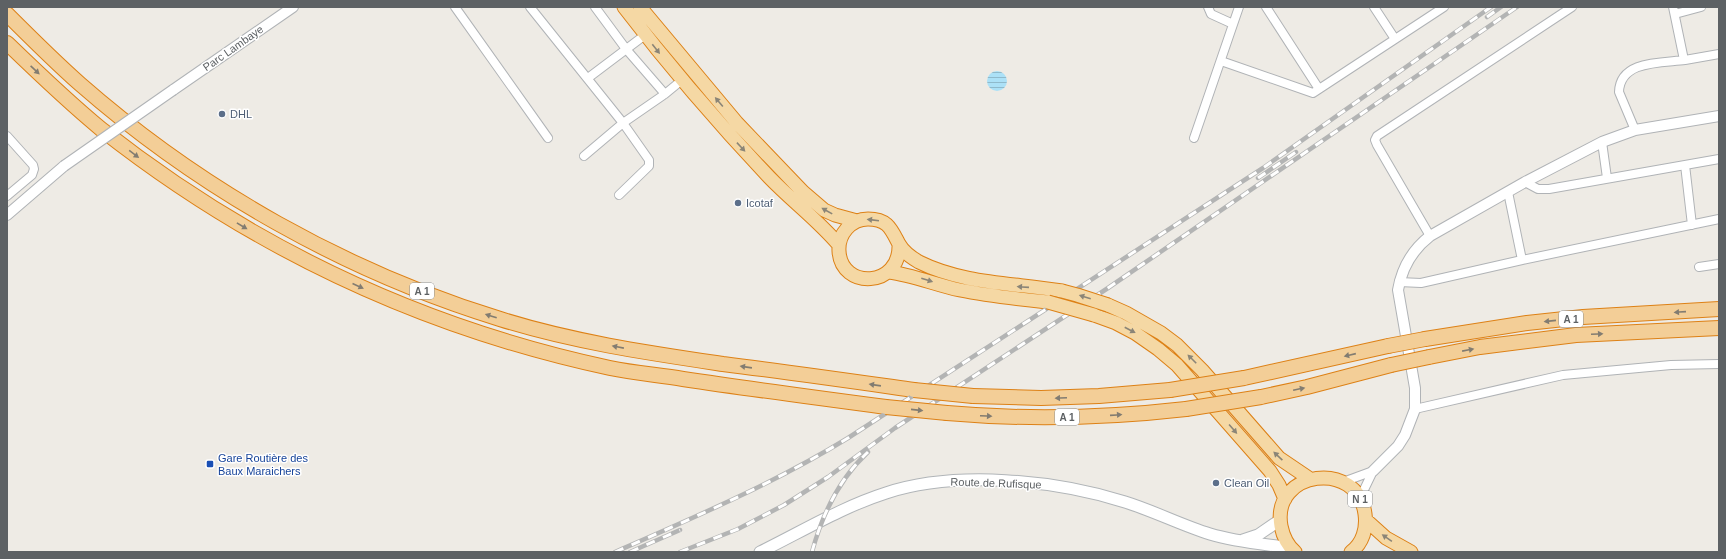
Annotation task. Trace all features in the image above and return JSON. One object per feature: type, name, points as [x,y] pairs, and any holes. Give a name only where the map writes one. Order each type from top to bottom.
[{"type":"highway","points":[[624,7],[682,80],[771,179],[819,223],[839,245]]},
{"type":"highway","points":[[640,7],[737,124],[803,192],[824,210],[834,215],[856,221]]},
{"type":"highway","name":"A 1","points":[[7,14],[80,84],[133,128],[228,195],[296,233],[363,267],[451,303],[502,320],[581,340],[673,356],[914,390],[973,396],[1048,398],[1099,396],[1170,390],[1244,378],[1388,346],[1527,323],[1583,317],[1719,309]]},
{"type":"highway","name":"A 1","points":[[7,43],[100,127],[152,167],[213,208],[277,246],[339,277],[390,300],[458,326],[539,350],[612,368],[886,407],[947,413],[1018,417],[1109,416],[1186,409],[1261,397],[1307,387],[1391,365],[1522,341],[1576,335],[1719,328]]},
{"type":"highway","points":[[899,244],[898,260],[888,272],[880,277],[871,279],[861,278],[853,274],[841,261],[839,245],[843,233],[851,224],[856,221],[867,219],[878,220],[888,226],[895,234],[899,244],[907,253],[918,261],[944,271],[996,284],[1062,291],[1108,305],[1126,313],[1177,345],[1202,370],[1279,458],[1310,479]]},
{"type":"highway","points":[[888,272],[918,277],[959,290],[1048,302],[1094,314],[1136,333],[1158,348],[1177,365],[1270,471],[1279,485],[1285,499],[1281,509],[1280,520],[1282,535],[1293,550]]},
{"type":"highway","name":"N 1","points":[[1285,499],[1293,489],[1310,479],[1321,477],[1333,478],[1343,482],[1353,489],[1360,498],[1366,520],[1363,537],[1357,552]]},
{"type":"highway","name":"N 1","points":[[1366,520],[1386,538],[1411,552]]},
{"type":"main road","name":"Route de Rufisque","points":[[760,552],[862,501],[887,492],[913,486],[954,481],[982,480],[1053,485],[1125,502],[1210,534],[1239,541],[1293,550]]},
{"type":"main road","points":[[1239,541],[1258,535],[1280,520]]},
{"type":"street","name":"Parc Lambaye","points":[[7,215],[64,166],[293,7]]},
{"type":"street","points":[[455,7],[548,138]]},
{"type":"street","points":[[530,7],[623,123],[650,164],[619,195]]},
{"type":"street","points":[[595,7],[626,49],[665,94]]},
{"type":"street","points":[[1208,7],[1211,14],[1233,24]]},
{"type":"street","points":[[1194,138],[1239,7]]},
{"type":"street","points":[[1266,7],[1319,89]]},
{"type":"street","points":[[1374,7],[1395,40]]},
{"type":"street","points":[[1221,61],[1313,93],[1444,7]]},
{"type":"street","points":[[1430,236],[1377,145],[1375,140],[1377,136],[1572,7]]},
{"type":"street","points":[[1684,60],[1674,10],[1701,7]]},
{"type":"street","points":[[588,78],[645,35]]},
{"type":"street","points":[[1635,130],[1619,92],[1619,85],[1628,72],[1637,67],[1652,63],[1684,60],[1719,54]]},
{"type":"street","points":[[584,156],[623,123],[665,94],[682,80]]},
{"type":"street","points":[[1360,498],[1373,471],[1398,446],[1405,435],[1415,409],[1415,388],[1398,290],[1399,282],[1412,252],[1430,236],[1525,182],[1602,142],[1635,130],[1719,116]]},
{"type":"street","points":[[7,136],[33,165],[34,169],[32,175],[7,196]]},
{"type":"street","points":[[1602,142],[1607,178]]},
{"type":"street","points":[[1525,182],[1538,189],[1549,190],[1607,178],[1719,159]]},
{"type":"street","points":[[1686,165],[1692,224]]},
{"type":"street","points":[[1508,192],[1522,260]]},
{"type":"street","points":[[1399,282],[1421,283],[1522,260],[1719,219]]},
{"type":"street","points":[[1699,267],[1719,264]]},
{"type":"street","points":[[1415,409],[1563,375],[1671,365],[1719,364]]},
{"type":"street","points":[[1343,482],[1373,471]]},
{"type":"water","points":[[993,71],[1001,71],[1007,77],[1007,85],[1001,91],[993,91],[987,85],[987,77]]},
{"type":"railway","points":[[615,552],[704,513],[762,485],[820,455],[848,438],[1263,168],[1491,7]]},
{"type":"railway","points":[[1487,17],[1501,7]]},
{"type":"railway","points":[[680,552],[738,529],[784,505],[828,477],[895,428],[1108,288],[1517,7]]},
{"type":"railway","points":[[1258,178],[1296,152]]},
{"type":"railway","points":[[812,552],[826,511],[833,498],[848,474],[868,452]]},
{"type":"railway","points":[[630,552],[680,530]]},
{"type":"place","name":"DHL","points":[[222,114]]},
{"type":"place","name":"Icotaf","points":[[738,203]]},
{"type":"place","name":"Gare Routière des Baux Maraichers","points":[[210,464]]},
{"type":"place","name":"Clean Oil","points":[[1216,483]]}]
